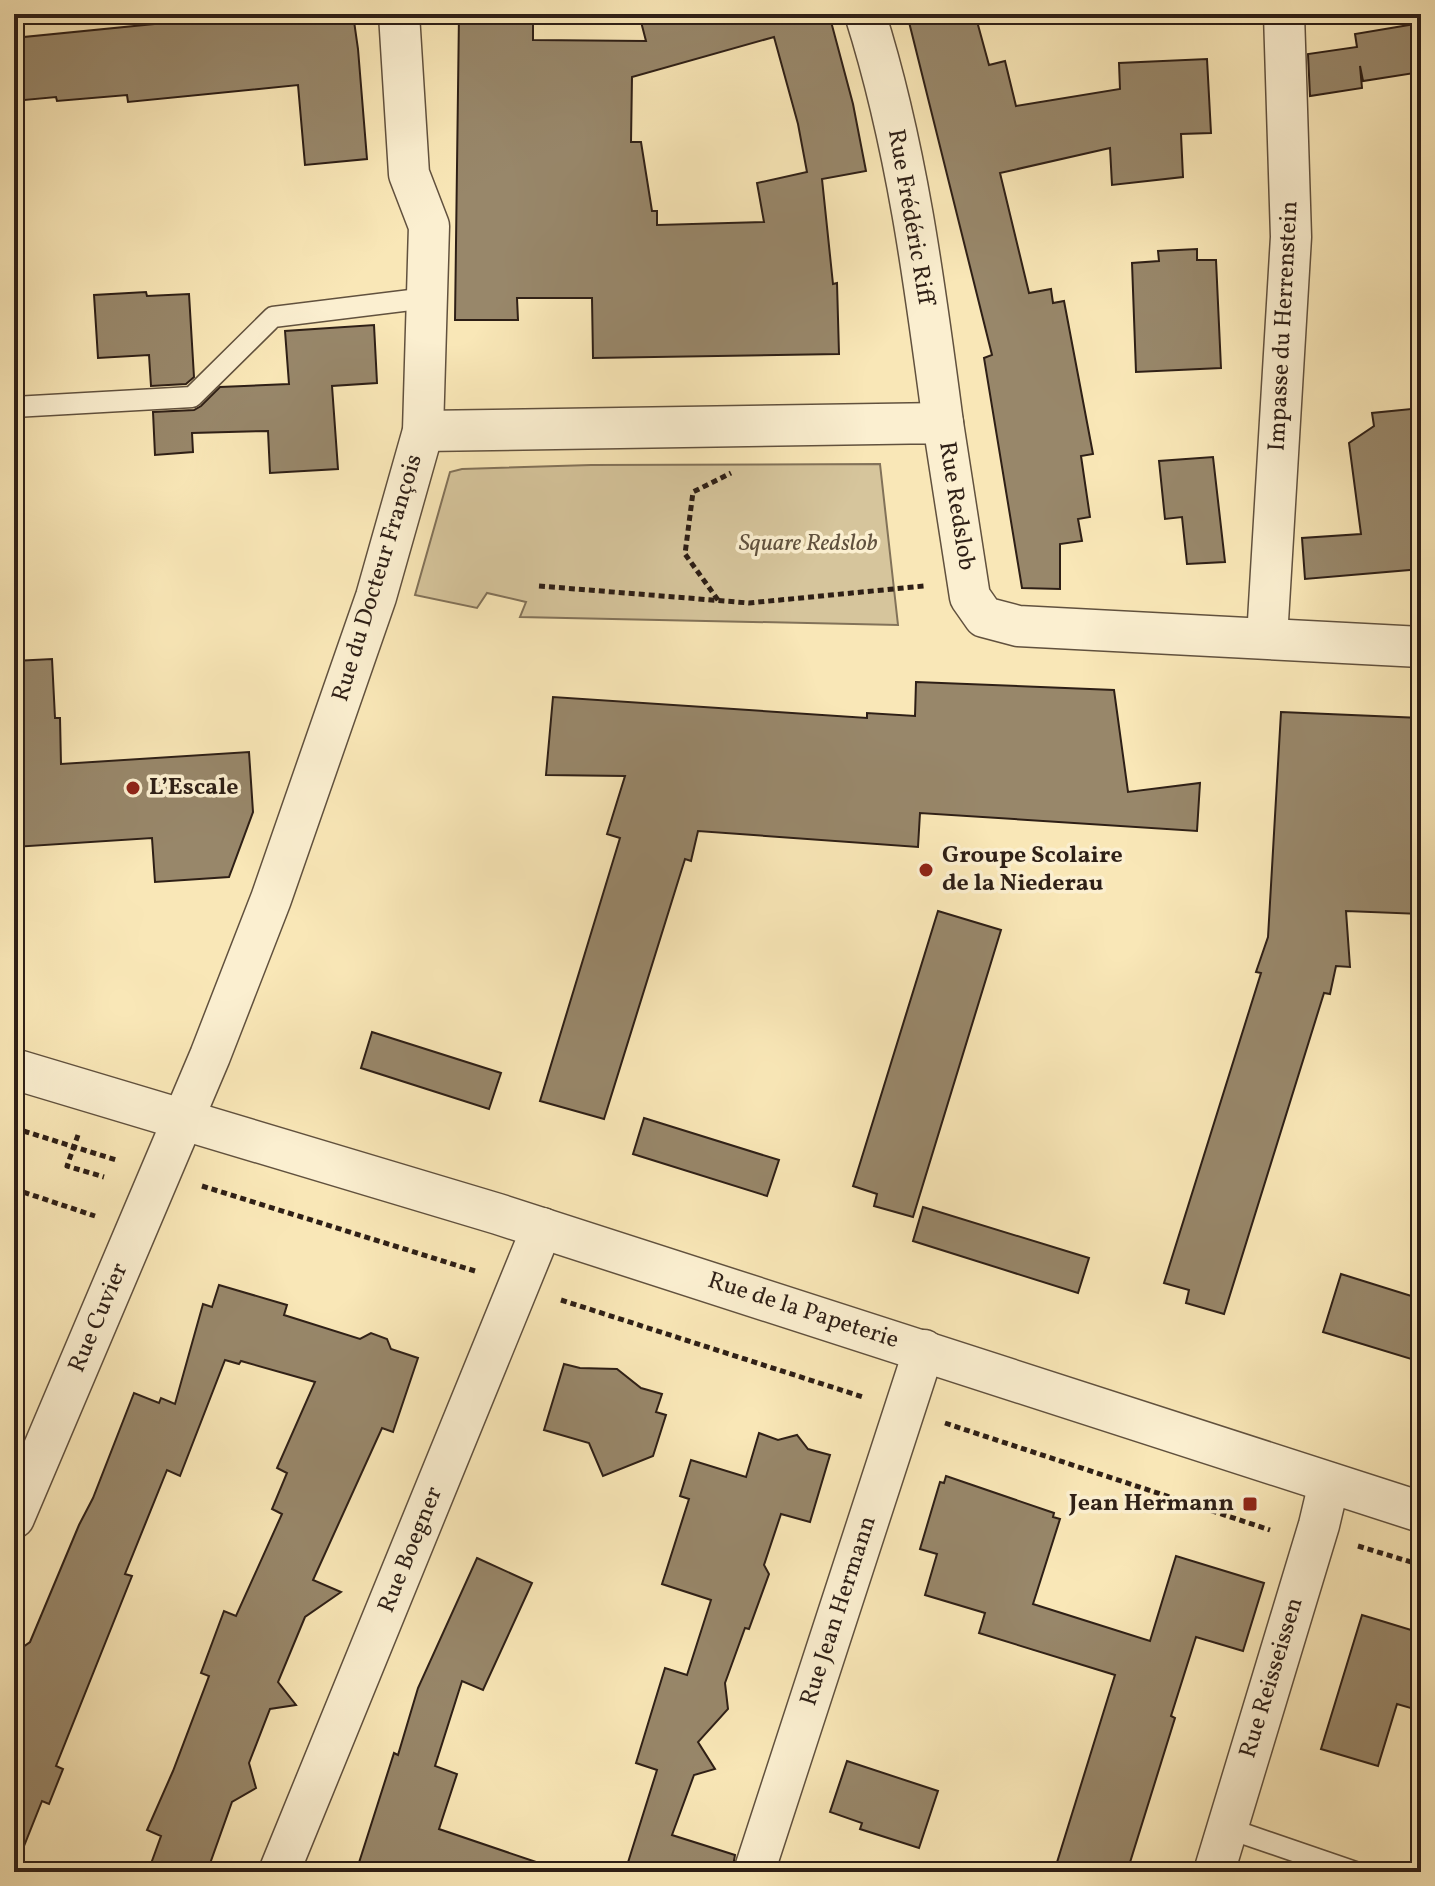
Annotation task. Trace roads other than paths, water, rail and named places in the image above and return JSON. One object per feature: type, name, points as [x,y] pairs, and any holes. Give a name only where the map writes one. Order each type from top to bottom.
[{"type":"street","name":"Rue du Docteur François","points":[[183,1118],[265,913],[321,755],[376,597],[423,431],[429,226],[409,174],[399,14]]},
{"type":"street","name":"Rue Frédéric Riff","points":[[865,14],[884,73],[917,246],[943,423]]},
{"type":"street","name":"Impasse du Herrenstein","points":[[1267,638],[1291,237],[1284,14]]},
{"type":"street","name":"Rue Redslob","points":[[423,431],[943,423],[970,597],[984,617],[1018,626],[1421,647]]},
{"type":"street","name":"Rue de la Papeterie","points":[[14,1069],[542,1228],[1421,1512]]},
{"type":"street","name":"Rue Cuvier","points":[[14,1518],[183,1118]]},
{"type":"street","name":"Rue Boegner","points":[[279,1872],[542,1228]]},
{"type":"street","name":"Rue Jean Hermann","points":[[754,1872],[924,1350]]},
{"type":"street","name":"Rue Reisseissen","points":[[1214,1872],[1329,1483]]},
{"type":"lane","points":[[14,407],[192,397],[273,317],[427,298]]},
{"type":"lane","points":[[1227,1828],[1355,1872]]},
{"type":"place","name":"L’Escale","points":[[133,788]]},
{"type":"place","name":"Groupe Scolaire de la Niederau","points":[[926,870]]},
{"type":"place","name":"Jean Hermann","points":[[1250,1504]]},
{"type":"park label","name":"Square Redslob","points":[[808,544]]}]
